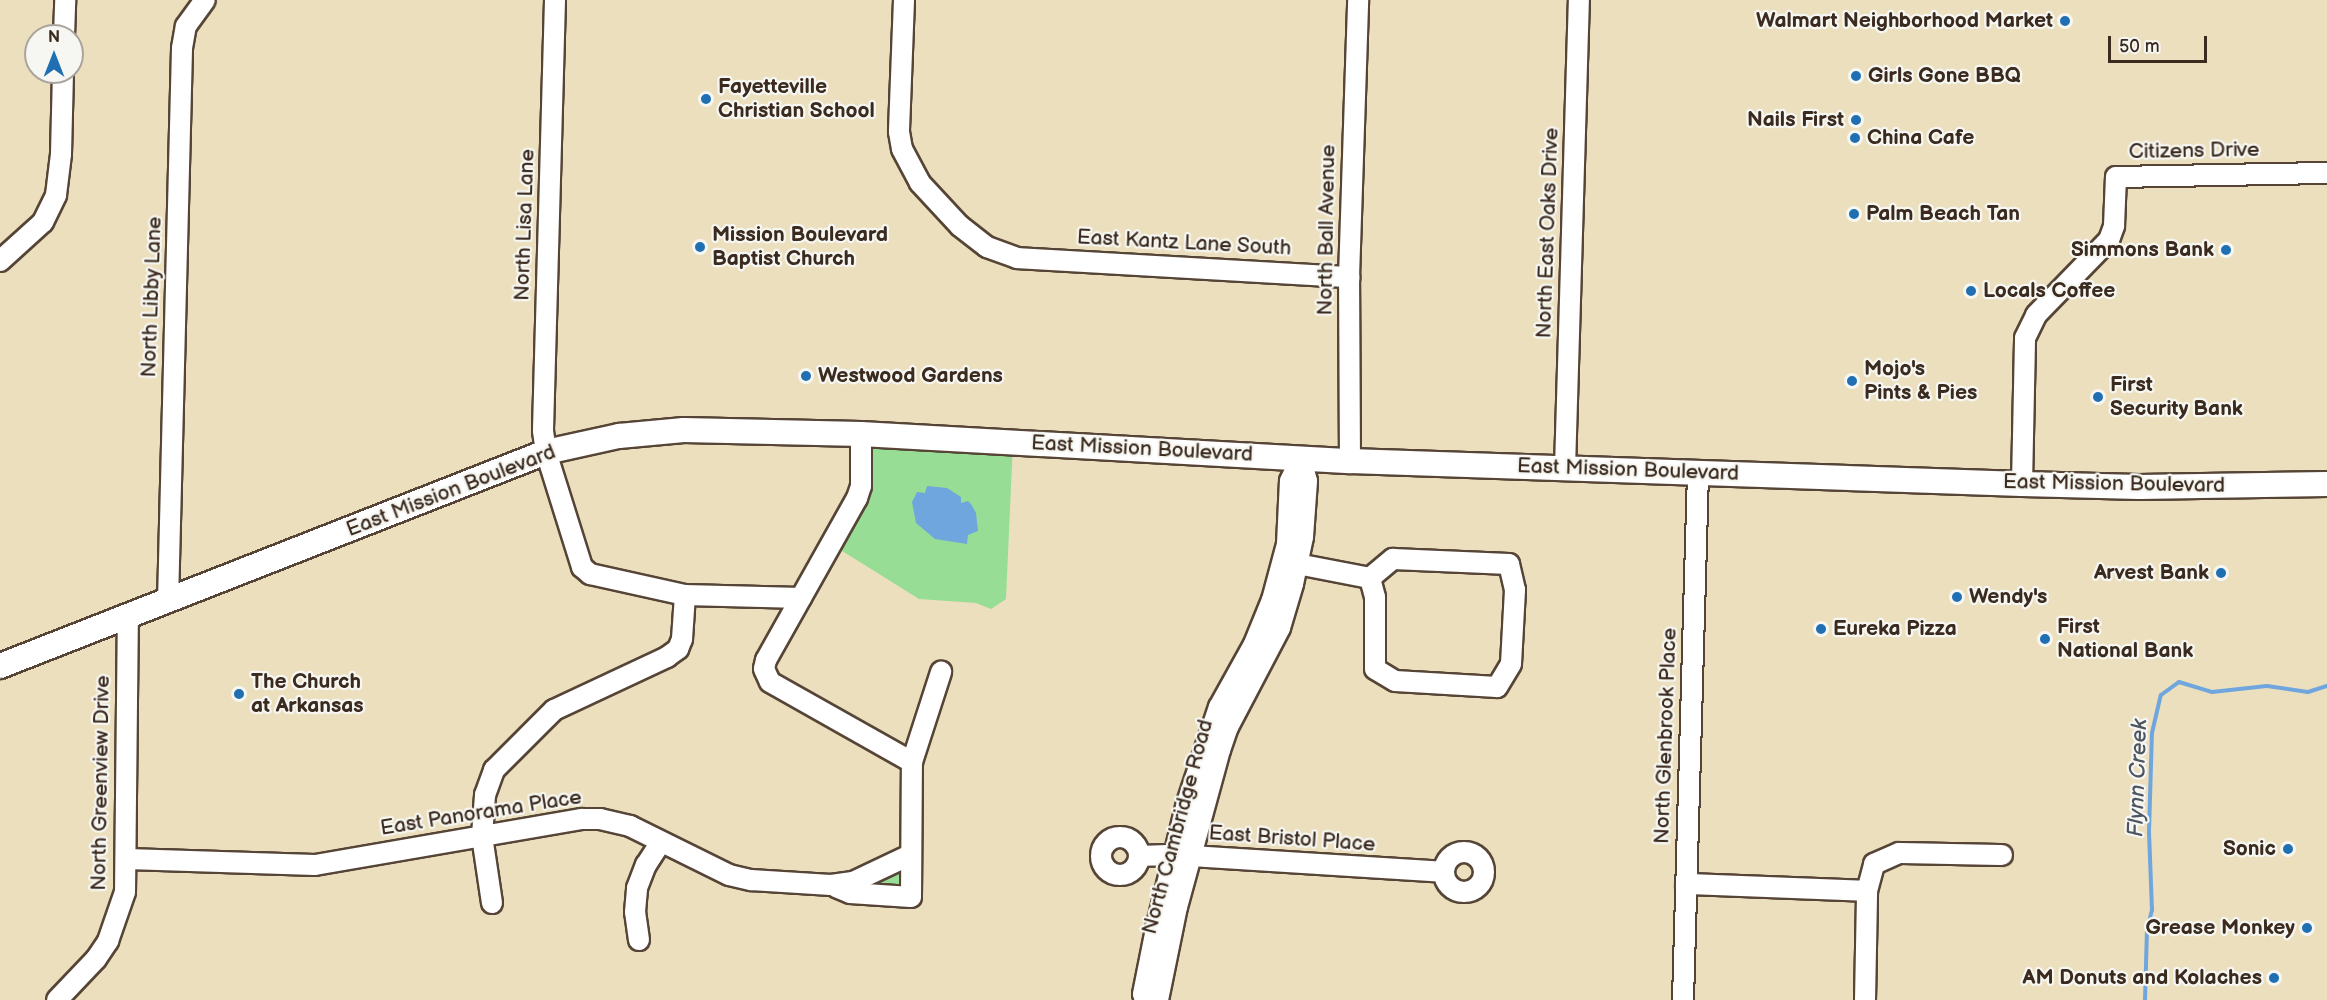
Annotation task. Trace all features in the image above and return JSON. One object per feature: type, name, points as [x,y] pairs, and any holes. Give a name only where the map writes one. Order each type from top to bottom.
[{"type":"main road","name":"East Mission Boulevard","points":[[0,666],[128,618],[546,452],[619,436],[684,430],[861,434],[1350,461],[2022,484],[2139,487],[2327,484]]},
{"type":"street","points":[[64,24],[65,0]]},
{"type":"street","name":"North Libby Lane","points":[[168,602],[182,48],[186,26],[205,0]]},
{"type":"street","name":"North Lisa Lane","points":[[555,0],[543,431],[546,452],[582,567],[590,574],[685,595],[801,598]]},
{"type":"street","name":"East Kantz Lane South","points":[[904,0],[899,132],[902,149],[920,183],[960,226],[987,248],[1017,258],[1349,277]]},
{"type":"street","name":"North Ball Avenue","points":[[1350,461],[1349,277],[1358,0]]},
{"type":"street","name":"North East Oaks Drive","points":[[1565,468],[1578,0]]},
{"type":"street","points":[[0,261],[43,222],[56,195],[61,154],[63,84]]},
{"type":"street","name":"Citizens Drive","points":[[2022,484],[2025,338],[2036,315],[2109,240],[2114,226],[2116,177],[2327,173]]},
{"type":"street","points":[[861,434],[861,486],[857,498],[766,660],[766,676],[770,682],[912,762]]},
{"type":"street","name":"North Cambridge Road","points":[[1158,1000],[1177,907],[1183,856],[1201,754],[1220,707],[1254,644],[1291,563],[1290,481],[1300,458]]},
{"type":"street","name":"North Glenbrook Place","points":[[1683,1000],[1698,473]]},
{"type":"street","points":[[1393,559],[1509,564],[1515,590],[1511,664],[1497,687],[1395,681],[1375,669],[1375,597],[1370,578],[1393,559]]},
{"type":"street","points":[[1291,563],[1370,578]]},
{"type":"street","points":[[492,903],[482,836],[485,795],[494,770],[554,710],[678,650],[682,639],[685,595]]},
{"type":"street","name":"North Greenview Drive","points":[[57,1000],[96,959],[108,941],[125,892],[128,859],[128,618]]},
{"type":"street","points":[[910,855],[912,762],[941,672]]},
{"type":"street","name":"East Panorama Place","points":[[128,859],[315,865],[582,819],[600,819],[630,826],[729,875],[752,880],[831,885],[853,882],[910,855],[913,862],[911,897],[850,893],[831,885]]},
{"type":"street","points":[[639,940],[635,912],[638,888],[646,865],[661,842]]},
{"type":"street","points":[[1865,1000],[1867,891],[1874,864],[1893,855],[2002,855]]},
{"type":"street","name":"East Bristol Place","points":[[1139,856],[1183,856],[1442,872]]},
{"type":"street","name":"North Cambridge Road","points":[[1145,1000],[1143,994],[1156,929],[1183,856]]},
{"type":"street","points":[[1686,884],[1867,891]]},
{"type":"green space","points":[[861,434],[1013,442],[1006,599],[991,609],[976,603],[919,599],[831,544],[857,498]]},
{"type":"green space","points":[[910,855],[911,897],[853,882]]},
{"type":"water","points":[[927,486],[947,488],[961,497],[961,503],[968,501],[971,504],[976,513],[978,531],[968,535],[967,544],[935,539],[916,523],[912,502],[917,492],[925,493]]},
{"type":"waterway","name":"Flynn Creek","points":[[2145,1000],[2147,930],[2152,910],[2149,832],[2152,733],[2161,695],[2179,682],[2212,692],[2267,686],[2308,692],[2327,686]]},
{"type":"place","name":"Walmart Neighborhood Market","points":[[2065,21]]},
{"type":"place","name":"Girls Gone BBQ","points":[[1856,76]]},
{"type":"place","name":"Fayetteville Christian School","points":[[706,99]]},
{"type":"place","name":"Nails First","points":[[1856,120]]},
{"type":"place","name":"China Cafe","points":[[1855,138]]},
{"type":"place","name":"Palm Beach Tan","points":[[1854,214]]},
{"type":"place","name":"Mission Boulevard Baptist Church","points":[[700,247]]},
{"type":"place","name":"Simmons Bank","points":[[2226,250]]},
{"type":"place","name":"Locals Coffee","points":[[1971,291]]},
{"type":"place","name":"Westwood Gardens","points":[[806,376]]},
{"type":"place","name":"Mojo's Pints & Pies","points":[[1852,381]]},
{"type":"place","name":"First Security Bank","points":[[2098,397]]},
{"type":"place","name":"Arvest Bank","points":[[2221,573]]},
{"type":"place","name":"Wendy's","points":[[1957,597]]},
{"type":"place","name":"Eureka Pizza","points":[[1821,629]]},
{"type":"place","name":"First National Bank","points":[[2045,639]]},
{"type":"place","name":"The Church at Arkansas","points":[[239,694]]},
{"type":"place","name":"Sonic","points":[[2288,849]]},
{"type":"place","name":"Grease Monkey","points":[[2307,928]]},
{"type":"place","name":"AM Donuts and Kolaches","points":[[2274,978]]}]
